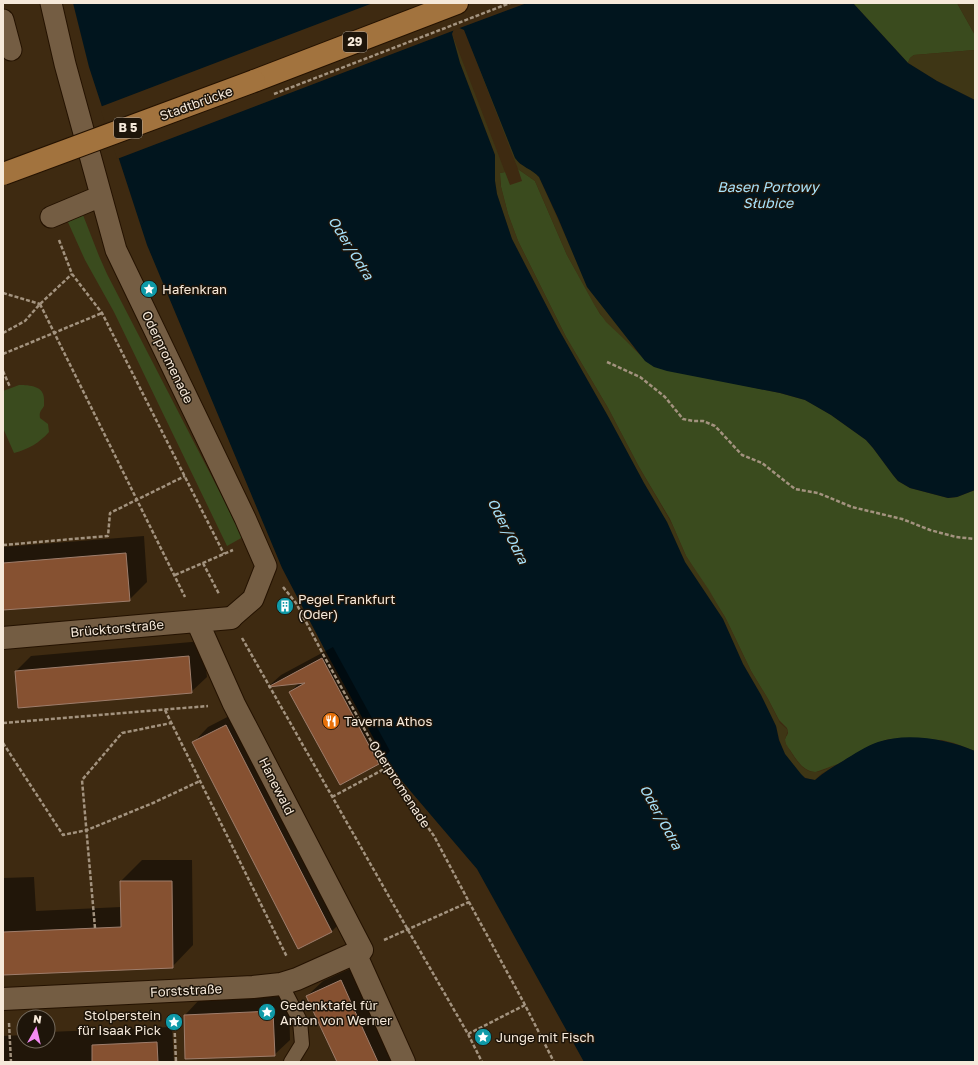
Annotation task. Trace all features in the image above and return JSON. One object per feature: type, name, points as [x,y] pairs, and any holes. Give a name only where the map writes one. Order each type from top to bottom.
[{"type":"main road","name":"29","points":[[254,81],[457,3]]},
{"type":"main road","name":"Stadtbrücke","points":[[3,174],[254,81]]},
{"type":"street","name":"Oderpromenade","points":[[52,3],[65,64],[116,250],[245,518],[266,566]]},
{"type":"street","points":[[3,20],[11,50]]},
{"type":"street","points":[[51,216],[102,196]]},
{"type":"street","points":[[231,618],[252,600],[266,566]]},
{"type":"street","name":"Brücktorstraße","points":[[3,638],[231,618]]},
{"type":"street","name":"Hanewald","points":[[197,621],[234,704],[358,952],[404,1062]]},
{"type":"street","name":"Forststraße","points":[[5,999],[172,991],[289,982],[358,952]]},
{"type":"lane","points":[[289,982],[300,1021],[302,1044],[292,1062]]},
{"type":"path","points":[[51,216],[72,274],[102,313],[224,554],[175,575]]},
{"type":"path","points":[[3,333],[25,321],[40,304],[72,274]]},
{"type":"path","points":[[3,293],[40,304],[197,621]]},
{"type":"path","points":[[3,354],[102,313]]},
{"type":"path","points":[[607,362],[640,377],[665,397],[684,419],[690,421],[704,421],[715,426],[742,455],[762,463],[795,489],[818,494],[852,507],[902,519],[935,532],[956,537],[975,539]]},
{"type":"path","points":[[3,371],[10,387]]},
{"type":"path","points":[[3,545],[108,536],[110,513],[185,476]]},
{"type":"path","points":[[203,563],[231,618],[468,1034],[482,1062]]},
{"type":"path","name":"Oderpromenade","points":[[266,566],[296,604],[386,768],[434,836],[554,1062]]},
{"type":"path","points":[[3,723],[234,704]]},
{"type":"path","points":[[165,710],[200,781],[289,982]]},
{"type":"path","points":[[95,928],[82,780],[122,733],[172,723]]},
{"type":"path","points":[[3,743],[62,835],[87,830],[200,781]]},
{"type":"path","points":[[332,797],[386,768]]},
{"type":"path","points":[[408,930],[469,902]]},
{"type":"path","points":[[172,991],[176,1062]]},
{"type":"path","points":[[5,999],[11,1062]]},
{"type":"path","points":[[468,1034],[525,1005]]},
{"type":"green space","points":[[853,3],[957,3],[975,35],[975,50],[914,55],[910,58],[908,63]]},
{"type":"green space","points":[[518,169],[535,181],[567,255],[600,314],[642,357],[737,384],[805,400],[831,415],[866,440],[898,481],[910,488],[948,498],[957,497],[975,490],[975,751],[942,740],[889,739],[871,745],[838,764],[816,772],[807,770],[797,761],[785,743],[788,733],[787,728],[779,720],[751,671],[725,617],[686,556],[670,519],[639,467],[608,408],[566,337],[518,241],[508,214],[501,187],[500,173],[505,172],[510,185],[522,181]]},
{"type":"green space","points":[[83,215],[107,274],[243,537],[227,546],[114,312],[85,260],[67,220]]},
{"type":"green space","points":[[19,385],[36,387],[42,391],[44,406],[40,413],[40,418],[48,424],[49,432],[33,445],[14,453],[3,428],[3,391]]},
{"type":"sand","points":[[957,3],[975,3],[975,35]]},
{"type":"sand","points":[[452,34],[505,172],[500,173],[500,183],[508,214],[518,241],[566,337],[608,408],[639,467],[672,524],[686,556],[709,590],[727,621],[751,671],[768,699],[780,723],[788,730],[785,739],[786,744],[801,766],[809,771],[819,771],[838,764],[821,774],[815,780],[802,776],[785,754],[776,726],[761,695],[743,664],[723,619],[685,562],[667,522],[558,328],[512,239],[497,194],[495,181],[495,155],[460,63]]},
{"type":"sand","points":[[470,45],[519,163],[533,171],[539,177],[590,291],[618,324],[636,350],[606,322],[595,306],[567,255],[535,181],[518,169]]},
{"type":"sand","points":[[975,50],[975,100],[937,81],[908,63],[910,58],[914,55]]},
{"type":"water","points":[[73,3],[853,3],[908,63],[937,81],[975,100],[975,490],[957,497],[948,498],[910,488],[898,481],[866,440],[831,415],[805,400],[780,393],[667,371],[654,367],[645,361],[587,287],[539,177],[520,164],[515,158],[464,30],[455,26],[452,34],[460,63],[495,155],[495,181],[497,194],[512,239],[558,328],[667,522],[685,562],[723,619],[743,664],[761,695],[776,726],[779,740],[785,754],[805,778],[815,780],[822,774],[865,748],[889,739],[914,737],[927,738],[953,743],[975,751],[975,1062],[584,1062],[477,869],[389,766],[327,654],[282,568],[147,245],[89,67]]},
{"type":"pier","points":[[373,3],[527,3],[117,159],[100,107]]},
{"type":"building","points":[[126,553],[130,601],[3,610],[3,563]]},
{"type":"building","points":[[189,656],[192,693],[18,708],[15,671]]},
{"type":"building","name":"Taverna Athos","points":[[322,658],[379,764],[340,785],[289,692],[305,683],[268,687]]},
{"type":"building","points":[[226,725],[332,932],[298,949],[192,742]]},
{"type":"building","points":[[120,881],[172,881],[173,968],[3,975],[3,932],[121,927]]},
{"type":"building","points":[[341,980],[378,1062],[337,1062],[306,996]]},
{"type":"building","points":[[273,1011],[275,1056],[185,1059],[184,1015]]},
{"type":"building","points":[[157,1042],[158,1062],[92,1062],[92,1045]]},
{"type":"place","name":"Hafenkran","points":[[149,289]]},
{"type":"place","name":"Pegel Frankfurt (Oder)","points":[[285,606]]},
{"type":"place","name":"Taverna Athos","points":[[331,721]]},
{"type":"place","name":"Gedenktafel für Anton von Werner","points":[[267,1012]]},
{"type":"place","name":"Stolperstein für Isaak Pick","points":[[174,1022]]},
{"type":"place","name":"Junge mit Fisch","points":[[483,1037]]},
{"type":"water label","name":"Basen Portowy Słubice","points":[[768,196]]},
{"type":"water label","name":"Oder/Odra","points":[[351,248]]},
{"type":"water label","name":"Oder/Odra","points":[[508,531]]},
{"type":"water label","name":"Oder/Odra","points":[[661,817]]}]
